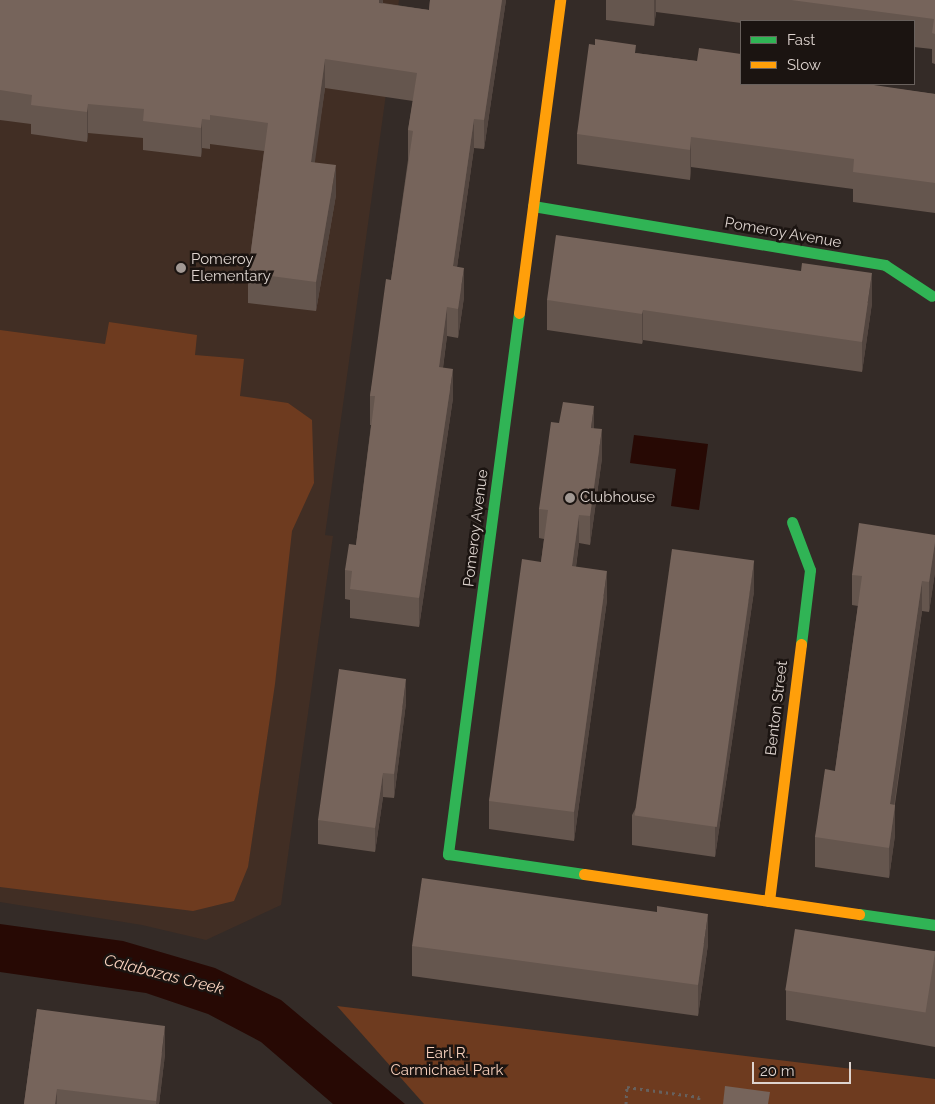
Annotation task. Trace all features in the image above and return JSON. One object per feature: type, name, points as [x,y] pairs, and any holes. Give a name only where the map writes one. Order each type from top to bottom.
[{"type":"street","name":"Pomeroy Avenue","points":[[560,0],[448,854],[769,901]]},
{"type":"street","name":"Pomeroy Avenue","points":[[533,206],[885,265],[932,296]]},
{"type":"street","name":"Benton Street","points":[[769,901],[810,570],[792,522]]},
{"type":"street","points":[[769,901],[935,925]]},
{"type":"path","points":[[626,1104],[627,1087],[699,1097],[698,1104]]},
{"type":"shaded area","name":"Pomeroy Elementary","points":[[0,0],[399,0],[325,535],[333,536],[281,905],[206,940],[142,925],[0,902]]},
{"type":"green space","points":[[109,322],[197,335],[195,355],[244,359],[240,396],[288,403],[312,420],[314,483],[292,531],[275,684],[248,867],[234,901],[193,911],[0,887],[0,330],[105,344]]},
{"type":"green space","name":"Earl R. Carmichael Park","points":[[337,1006],[935,1079],[935,1104],[424,1104]]},
{"type":"water","points":[[634,435],[708,444],[699,510],[671,506],[676,469],[630,463]]},
{"type":"water","name":"Calabazas Creek","points":[[0,924],[123,941],[215,968],[281,1000],[405,1104],[333,1104],[261,1042],[208,1014],[146,993],[0,972]]},
{"type":"building","points":[[0,0],[379,0],[379,3],[429,10],[430,0],[502,0],[484,120],[474,119],[453,266],[464,268],[458,309],[447,307],[439,367],[453,369],[419,598],[350,589],[352,571],[345,570],[349,544],[356,545],[375,396],[370,396],[386,279],[391,280],[413,131],[408,130],[417,73],[325,59],[311,162],[336,165],[316,282],[248,273],[268,123],[210,115],[210,120],[202,119],[201,128],[143,121],[144,109],[88,104],[87,112],[31,105],[32,95],[0,90]]},
{"type":"building","points":[[791,0],[935,0],[935,34],[932,33],[934,19]]},
{"type":"building","points":[[595,39],[636,45],[635,53],[697,61],[699,48],[740,54],[740,85],[874,85],[935,94],[935,183],[853,172],[854,159],[691,137],[690,150],[577,134],[589,44],[595,45]]},
{"type":"building","points":[[556,235],[801,271],[802,263],[872,273],[862,342],[643,310],[642,314],[547,300]]},
{"type":"building","points":[[563,402],[594,406],[591,428],[602,429],[590,516],[579,515],[572,566],[607,571],[574,812],[489,801],[522,559],[541,562],[548,510],[539,509],[551,422],[559,423]]},
{"type":"building","points":[[859,523],[935,535],[929,582],[922,581],[890,804],[895,805],[889,848],[815,837],[825,769],[835,771],[862,576],[852,575]]},
{"type":"building","points":[[672,549],[754,561],[717,827],[635,815]]},
{"type":"building","points":[[339,669],[406,679],[394,774],[383,773],[375,828],[318,820]]},
{"type":"building","points":[[422,878],[657,912],[657,906],[708,914],[698,985],[412,946]]},
{"type":"building","points":[[795,929],[935,951],[926,1012],[785,990]]},
{"type":"building","points":[[37,1009],[165,1026],[156,1101],[57,1089],[55,1104],[24,1104]]},
{"type":"building","points":[[725,1086],[770,1092],[768,1104],[723,1104]]},
{"type":"traffic: fast","points":[[533,206],[885,265],[932,296]]},
{"type":"traffic: fast","points":[[519,313],[448,854],[584,874]]},
{"type":"traffic: fast","points":[[792,522],[810,570],[801,644]]},
{"type":"traffic: fast","points":[[859,914],[935,925]]},
{"type":"traffic: slow","points":[[519,313],[560,0]]},
{"type":"traffic: slow","points":[[769,901],[801,644]]},
{"type":"traffic: slow","points":[[584,874],[859,914]]},
{"type":"place","name":"Pomeroy Elementary","points":[[181,268]]},
{"type":"place","name":"Clubhouse","points":[[570,498]]}]
